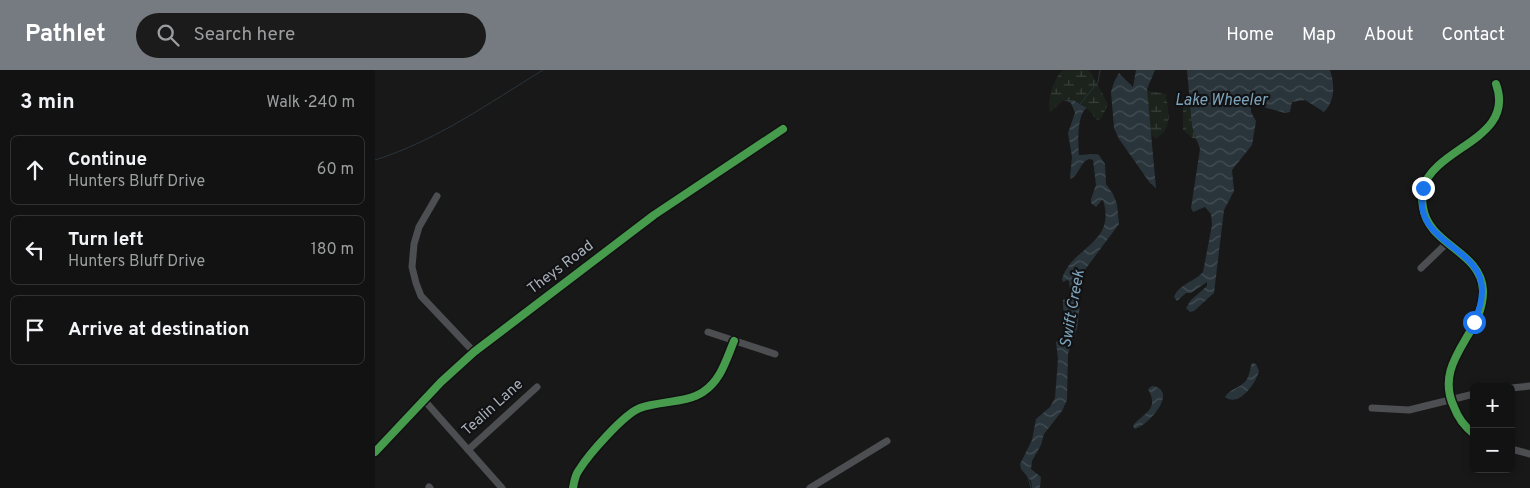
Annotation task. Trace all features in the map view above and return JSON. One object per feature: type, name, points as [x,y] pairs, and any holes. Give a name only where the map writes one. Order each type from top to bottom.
[{"type":"street","points":[[1470,430],[1458,417],[1450,399],[1448,380],[1452,363],[1480,309],[1483,290],[1482,282],[1474,265],[1435,233],[1429,224],[1421,196],[1423,188],[1436,167],[1472,141],[1492,123],[1497,112],[1498,91],[1496,84]]},
{"type":"street","name":"Theys Road","points":[[375,452],[424,400],[474,352],[655,215],[783,129]]},
{"type":"street","points":[[437,196],[419,227],[414,244],[412,267],[415,283],[421,296],[474,352]]},
{"type":"street","points":[[1421,268],[1447,243]]},
{"type":"street","points":[[708,332],[775,354]]},
{"type":"street","points":[[573,488],[578,471],[628,414],[650,405],[702,393],[712,385],[720,375],[734,341]]},
{"type":"street","points":[[1515,388],[1530,386]]},
{"type":"street","name":"Tealin Lane","points":[[468,450],[537,387]]},
{"type":"street","points":[[1373,408],[1409,410],[1470,395]]},
{"type":"street","points":[[424,400],[502,488]]},
{"type":"street","points":[[810,488],[887,441]]},
{"type":"street","points":[[1515,450],[1530,454]]},
{"type":"green space","points":[[1063,70],[1088,70],[1092,74],[1108,104],[1101,119],[1097,120],[1080,103],[1070,100],[1064,100],[1050,112],[1049,101],[1052,89],[1056,79]]},
{"type":"green space","points":[[1144,90],[1166,94],[1168,124],[1162,134],[1156,139],[1146,130]]},
{"type":"green space","points":[[1183,98],[1202,105],[1200,144],[1183,130]]},
{"type":"water","name":"Lake Wheeler","points":[[1136,70],[1155,70],[1147,89],[1156,188],[1150,183],[1119,139],[1114,128],[1111,92],[1114,82],[1119,73],[1133,87]]},
{"type":"water","name":"Lake Wheeler","points":[[1187,70],[1330,70],[1333,81],[1332,98],[1324,112],[1305,100],[1292,102],[1290,112],[1285,113],[1256,105],[1251,106],[1251,112],[1256,121],[1252,145],[1232,170],[1234,191],[1224,210],[1214,293],[1194,311],[1190,312],[1186,308],[1191,300],[1207,286],[1207,282],[1191,293],[1186,293],[1177,301],[1174,297],[1179,289],[1203,272],[1212,225],[1211,214],[1205,207],[1193,212],[1191,208],[1200,149],[1192,126]]},
{"type":"water","points":[[1064,100],[1073,100],[1087,108],[1081,116],[1078,136],[1079,155],[1099,155],[1105,164],[1106,184],[1117,204],[1119,224],[1084,271],[1079,282],[1080,305],[1077,328],[1068,354],[1067,400],[1062,411],[1044,434],[1041,445],[1032,461],[1031,469],[1041,477],[1040,488],[1032,488],[1031,481],[1021,469],[1020,464],[1032,440],[1036,419],[1050,407],[1055,398],[1058,359],[1056,342],[1061,338],[1065,329],[1063,300],[1065,299],[1068,302],[1071,299],[1069,281],[1063,282],[1062,279],[1074,259],[1099,236],[1104,226],[1106,215],[1103,200],[1096,207],[1091,203],[1096,185],[1093,160],[1089,159],[1086,161],[1074,177],[1071,179],[1070,177],[1072,157],[1068,133],[1075,113],[1071,103]]},
{"type":"water","points":[[1252,363],[1256,364],[1259,371],[1251,387],[1241,397],[1236,399],[1230,400],[1225,397],[1245,382]]},
{"type":"water","points":[[1152,386],[1160,389],[1163,394],[1162,401],[1159,408],[1147,422],[1135,429],[1134,424],[1152,406],[1148,389]]},
{"type":"waterway","points":[[375,160],[398,152],[441,132],[543,70]]},
{"type":"waterway","name":"Swift Creek","points":[[1080,104],[1098,82],[1100,70]]},
{"type":"waterway","name":"Swift Creek","points":[[1028,477],[1031,488]]},
{"type":"cycle path","points":[[1470,430],[1462,422],[1456,411],[1449,390],[1450,375],[1454,361],[1476,320],[1483,290],[1480,277],[1473,266],[1434,231],[1427,220],[1422,195],[1423,188],[1431,174],[1443,162],[1485,130],[1495,118],[1499,103],[1496,84]]},
{"type":"cycle path","points":[[375,452],[441,382],[474,352],[654,215],[783,129]]},
{"type":"cycle path","points":[[573,488],[577,474],[590,454],[616,426],[633,412],[640,408],[696,396],[709,387],[719,376],[734,341]]},
{"type":"route","points":[[1423,188],[1421,196],[1423,212],[1429,224],[1435,233],[1474,265],[1482,282],[1483,298],[1474,322]]}]
